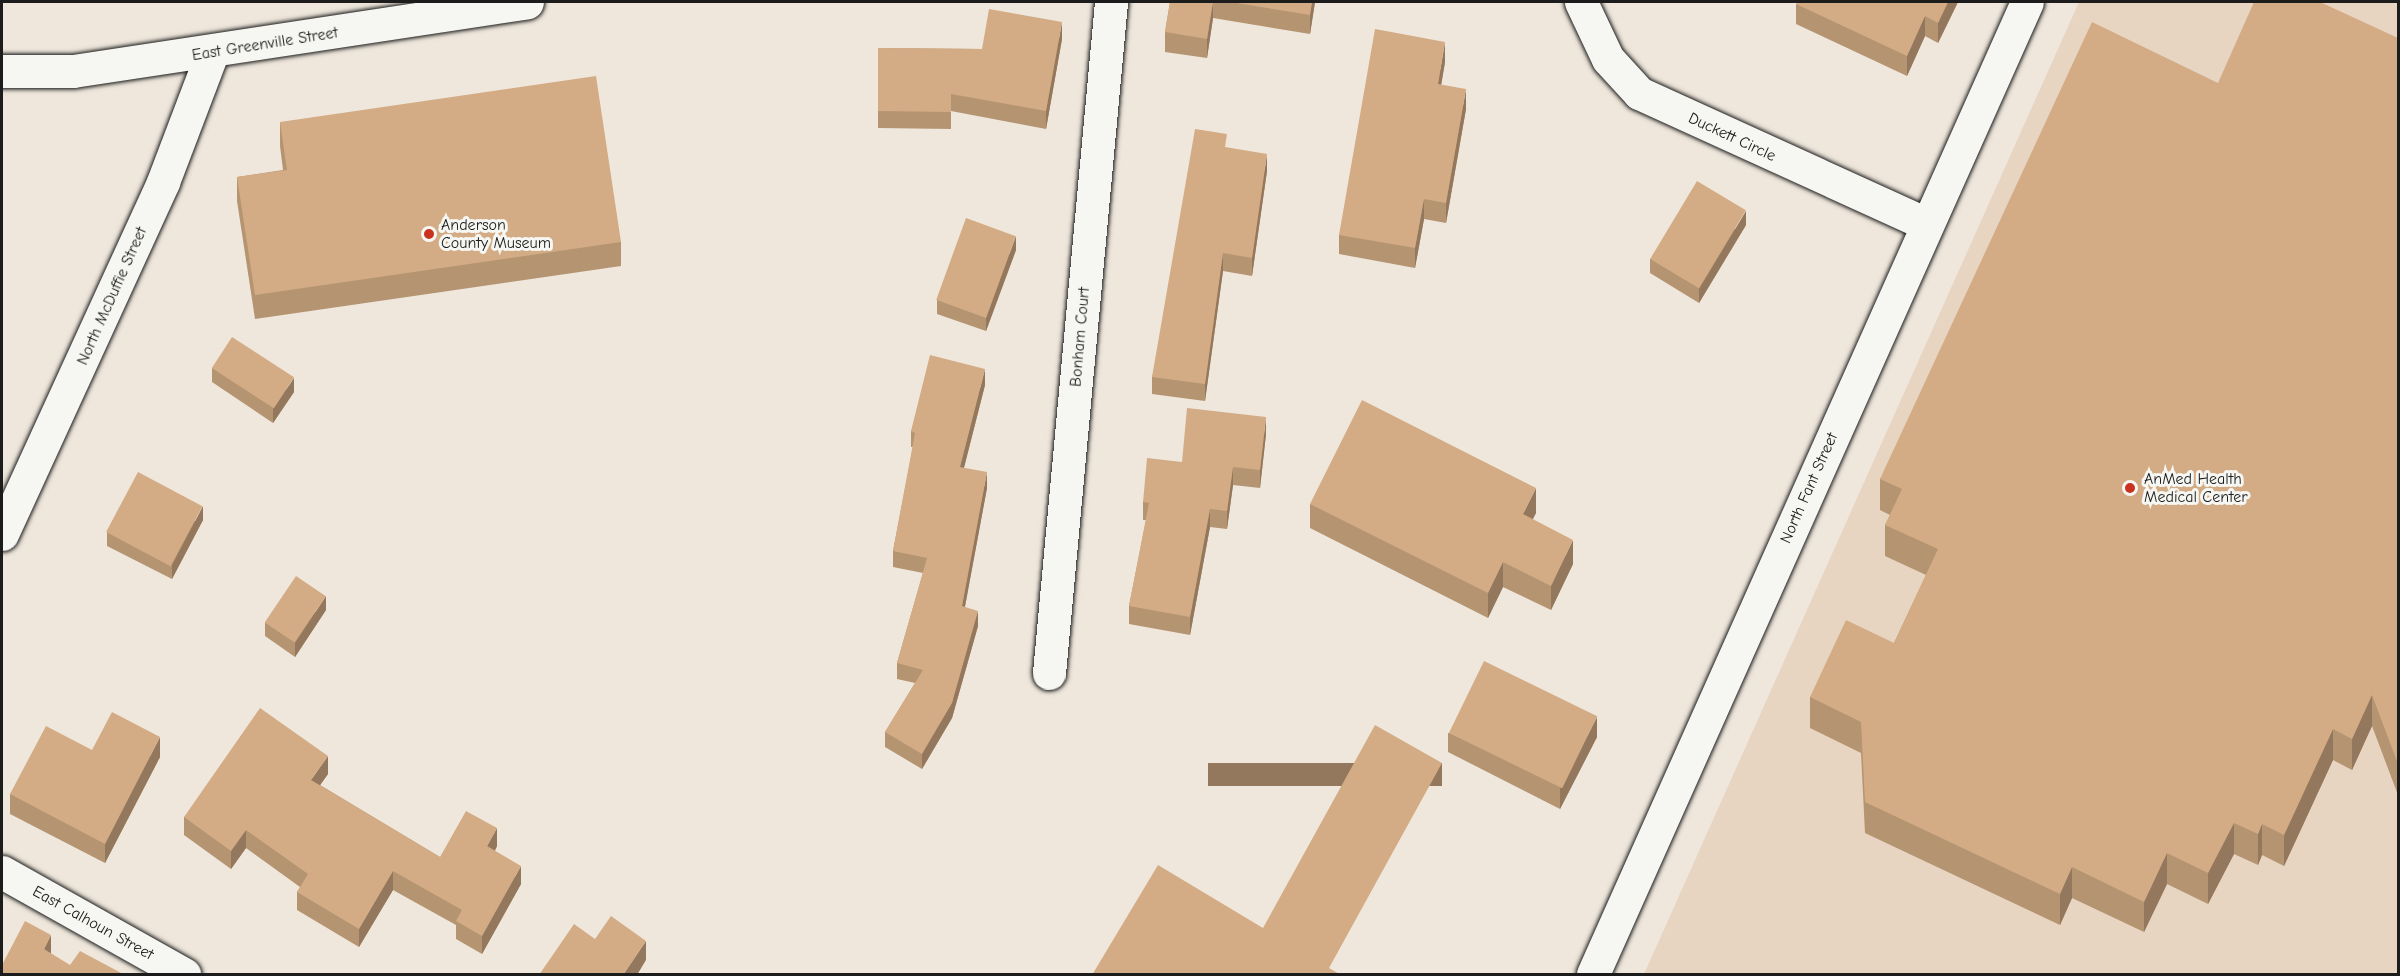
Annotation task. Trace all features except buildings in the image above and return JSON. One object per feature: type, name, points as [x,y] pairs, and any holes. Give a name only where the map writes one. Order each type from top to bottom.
[{"type":"street","name":"East Greenville Street","points":[[2,71],[73,71],[212,52],[527,2]]},
{"type":"street","name":"Bonham Court","points":[[1049,673],[1111,2]]},
{"type":"street","name":"Duckett Circle","points":[[1581,2],[1608,59],[1639,93],[1927,224]]},
{"type":"street","name":"North Fant Street","points":[[1593,975],[2027,2]]},
{"type":"street","name":"North McDuffie Street","points":[[2,534],[163,182],[212,52]]},
{"type":"street","name":"East Calhoun Street","points":[[2,872],[184,975]]},
{"type":"shaded area","name":"AnMed Health Medical Center","points":[[2079,2],[2398,2],[2398,974],[1644,974]]},
{"type":"place","name":"Anderson County Museum","points":[[429,234]]},
{"type":"place","name":"AnMed Health Medical Center","points":[[2130,488]]}]
